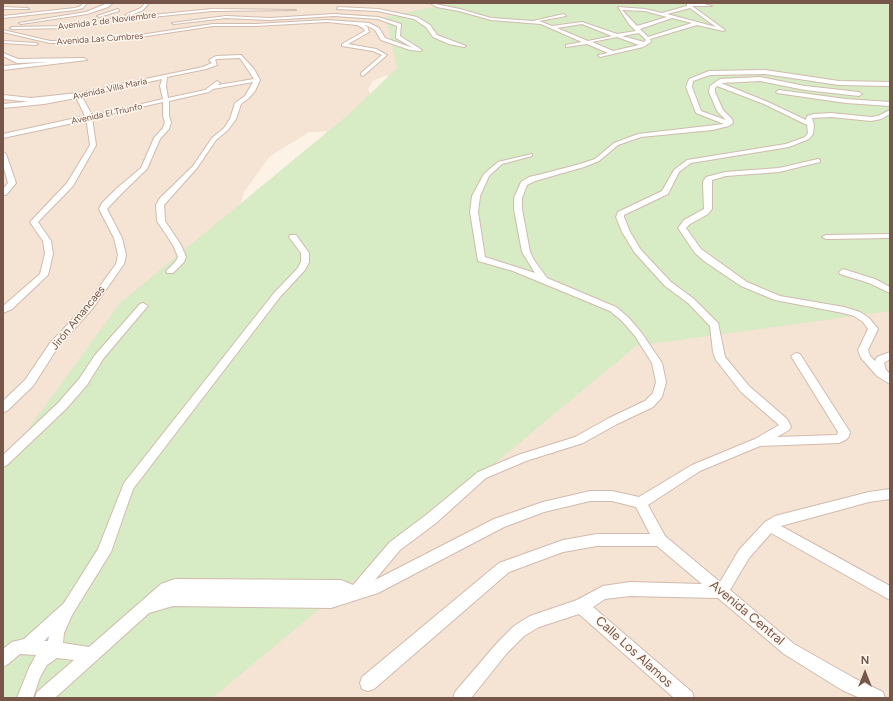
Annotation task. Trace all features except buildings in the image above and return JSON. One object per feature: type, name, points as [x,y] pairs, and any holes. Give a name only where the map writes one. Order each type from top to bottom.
[{"type":"main road","name":"Avenida Villa María","points":[[3,106],[44,102],[78,95]]},
{"type":"street","points":[[3,17],[76,9],[82,7],[85,3]]},
{"type":"street","points":[[4,26],[87,13],[107,6],[111,3]]},
{"type":"street","points":[[112,20],[136,12],[147,3]]},
{"type":"street","points":[[432,3],[438,6],[460,10],[491,19],[531,22],[552,27],[613,53]]},
{"type":"street","points":[[690,7],[688,5],[695,4],[710,6]]},
{"type":"street","points":[[3,8],[24,9],[62,5]]},
{"type":"street","name":"Avenida 2 de Noviembre","points":[[4,26],[71,27],[112,20],[148,17],[206,5]]},
{"type":"street","points":[[648,38],[619,8],[650,11],[695,24],[723,30],[690,7],[662,14]]},
{"type":"street","points":[[332,8],[378,10],[403,15],[422,22],[428,26],[435,36],[464,46]]},
{"type":"street","points":[[100,22],[102,20],[89,19],[118,10]]},
{"type":"street","points":[[148,17],[212,10],[299,10]]},
{"type":"street","points":[[641,15],[650,11]]},
{"type":"street","points":[[174,23],[226,17],[269,19],[334,15],[378,18],[399,25],[398,37],[420,50],[410,49],[383,39],[377,29],[373,26],[346,22]]},
{"type":"street","points":[[531,22],[564,15]]},
{"type":"street","points":[[568,46],[639,29],[671,17]]},
{"type":"street","name":"Avenida Las Cumbres","points":[[3,31],[55,42],[150,35],[213,25],[256,25],[312,21],[346,22]]},
{"type":"street","points":[[346,22],[365,27],[367,31],[344,45],[379,51],[386,55],[363,74]]},
{"type":"street","points":[[552,27],[578,22],[641,44],[648,43],[648,38]]},
{"type":"street","points":[[648,38],[695,24]]},
{"type":"street","points":[[583,32],[598,29]]},
{"type":"street","points":[[568,34],[576,33]]},
{"type":"street","points":[[20,34],[49,35]]},
{"type":"street","points":[[3,42],[62,45],[99,38]]},
{"type":"street","points":[[600,56],[641,46],[641,44]]},
{"type":"street","points":[[3,54],[21,61],[84,60],[3,68]]},
{"type":"street","name":"Avenida Villa María","points":[[78,95],[165,78],[215,64],[212,60],[213,59],[240,55],[252,70],[256,80]]},
{"type":"street","points":[[729,124],[726,121],[698,112],[689,87],[691,80],[709,73],[765,72],[839,83],[890,84]]},
{"type":"street","points":[[165,78],[163,86],[166,100]]},
{"type":"street","points":[[729,124],[729,119],[720,111],[712,92],[712,88],[716,83],[725,80],[760,79],[811,89],[859,94]]},
{"type":"street","points":[[170,271],[180,262],[182,256],[177,245],[161,222],[160,205],[162,200],[195,167],[214,139],[226,129],[233,119],[237,104],[252,91],[256,80]]},
{"type":"street","name":"Avenida El Triunfo","points":[[210,88],[256,80]]},
{"type":"street","points":[[716,83],[766,103],[811,125]]},
{"type":"street","name":"Avenida El Triunfo","points":[[3,136],[201,93],[217,84]]},
{"type":"street","points":[[779,92],[846,101],[890,104]]},
{"type":"street","points":[[3,97],[31,100],[78,95],[89,117],[93,138],[93,145],[70,184],[34,222],[47,241],[49,254],[44,275],[9,307],[3,310]]},
{"type":"street","name":"Jirón Amancaes","points":[[3,408],[28,383],[54,345],[90,306],[120,264],[122,255],[118,238],[103,209],[104,205],[144,169],[157,138],[166,129],[168,122],[166,116],[166,100]]},
{"type":"street","points":[[43,698],[145,608],[173,599],[331,601],[373,588],[499,523],[543,507],[590,496],[612,496],[640,502],[696,468],[759,442],[785,427],[783,422],[745,389],[720,358],[718,352],[716,325],[692,301],[668,284],[638,251],[626,232],[620,217],[621,214],[626,210],[665,192],[676,172],[689,161],[787,146],[807,138],[811,133],[809,117],[831,115],[871,119],[879,118],[890,112]]},
{"type":"street","points":[[544,280],[526,252],[518,209],[518,198],[524,184],[532,179],[544,175],[582,166],[597,160],[616,144],[629,138],[659,132],[712,128],[729,124]]},
{"type":"street","points":[[3,154],[11,174],[12,183],[3,193]]},
{"type":"street","points":[[355,593],[395,546],[431,519],[482,475],[522,458],[579,440],[613,421],[649,404],[658,394],[661,382],[657,363],[638,334],[625,319],[613,309],[516,269],[482,259],[474,212],[476,196],[486,175],[500,163],[530,155]]},
{"type":"street","points":[[818,161],[779,170],[725,174],[710,179],[707,182],[708,209],[687,222],[682,228],[707,260],[744,284],[778,298],[844,310],[857,314],[866,320],[873,329],[863,350],[866,358],[890,380]]},
{"type":"street","points":[[3,176],[11,174]]},
{"type":"street","points":[[826,237],[890,236]]},
{"type":"street","points":[[25,698],[34,673],[42,660],[54,650],[57,633],[69,608],[104,552],[128,487],[277,296],[301,270],[305,262],[305,253],[294,237]]},
{"type":"street","points":[[843,272],[872,281],[890,290]]},
{"type":"street","points":[[3,462],[62,406],[82,382],[98,357],[143,306]]},
{"type":"street","points":[[881,373],[879,363],[881,359],[890,355]]},
{"type":"street","points":[[759,442],[839,439],[843,436],[844,432],[796,356]]},
{"type":"street","points":[[461,698],[502,648],[519,631],[535,621],[581,606],[603,593],[630,589],[722,591],[744,554],[770,526],[780,520],[869,497],[890,494]]},
{"type":"street","name":"Avenida Central","points":[[640,502],[660,540],[789,649],[848,684],[877,698]]},
{"type":"street","points":[[770,526],[890,593]]},
{"type":"street","points":[[368,683],[504,567],[563,546],[597,540],[660,540]]},
{"type":"street","name":"Calle Los Alamos","points":[[581,606],[686,698]]},
{"type":"street","points":[[27,646],[69,608]]},
{"type":"street","points":[[3,659],[17,647],[27,646],[92,655]]},
{"type":"shaded area","points":[[3,3],[701,3],[416,73],[384,76],[373,81],[368,89],[374,103],[345,131],[309,132],[269,157],[244,192],[235,222],[890,167],[890,698],[3,698]]},
{"type":"green space","points":[[452,3],[890,3],[890,311],[636,346],[212,698],[3,698],[3,464],[120,303],[349,114],[397,68],[386,17]]}]
